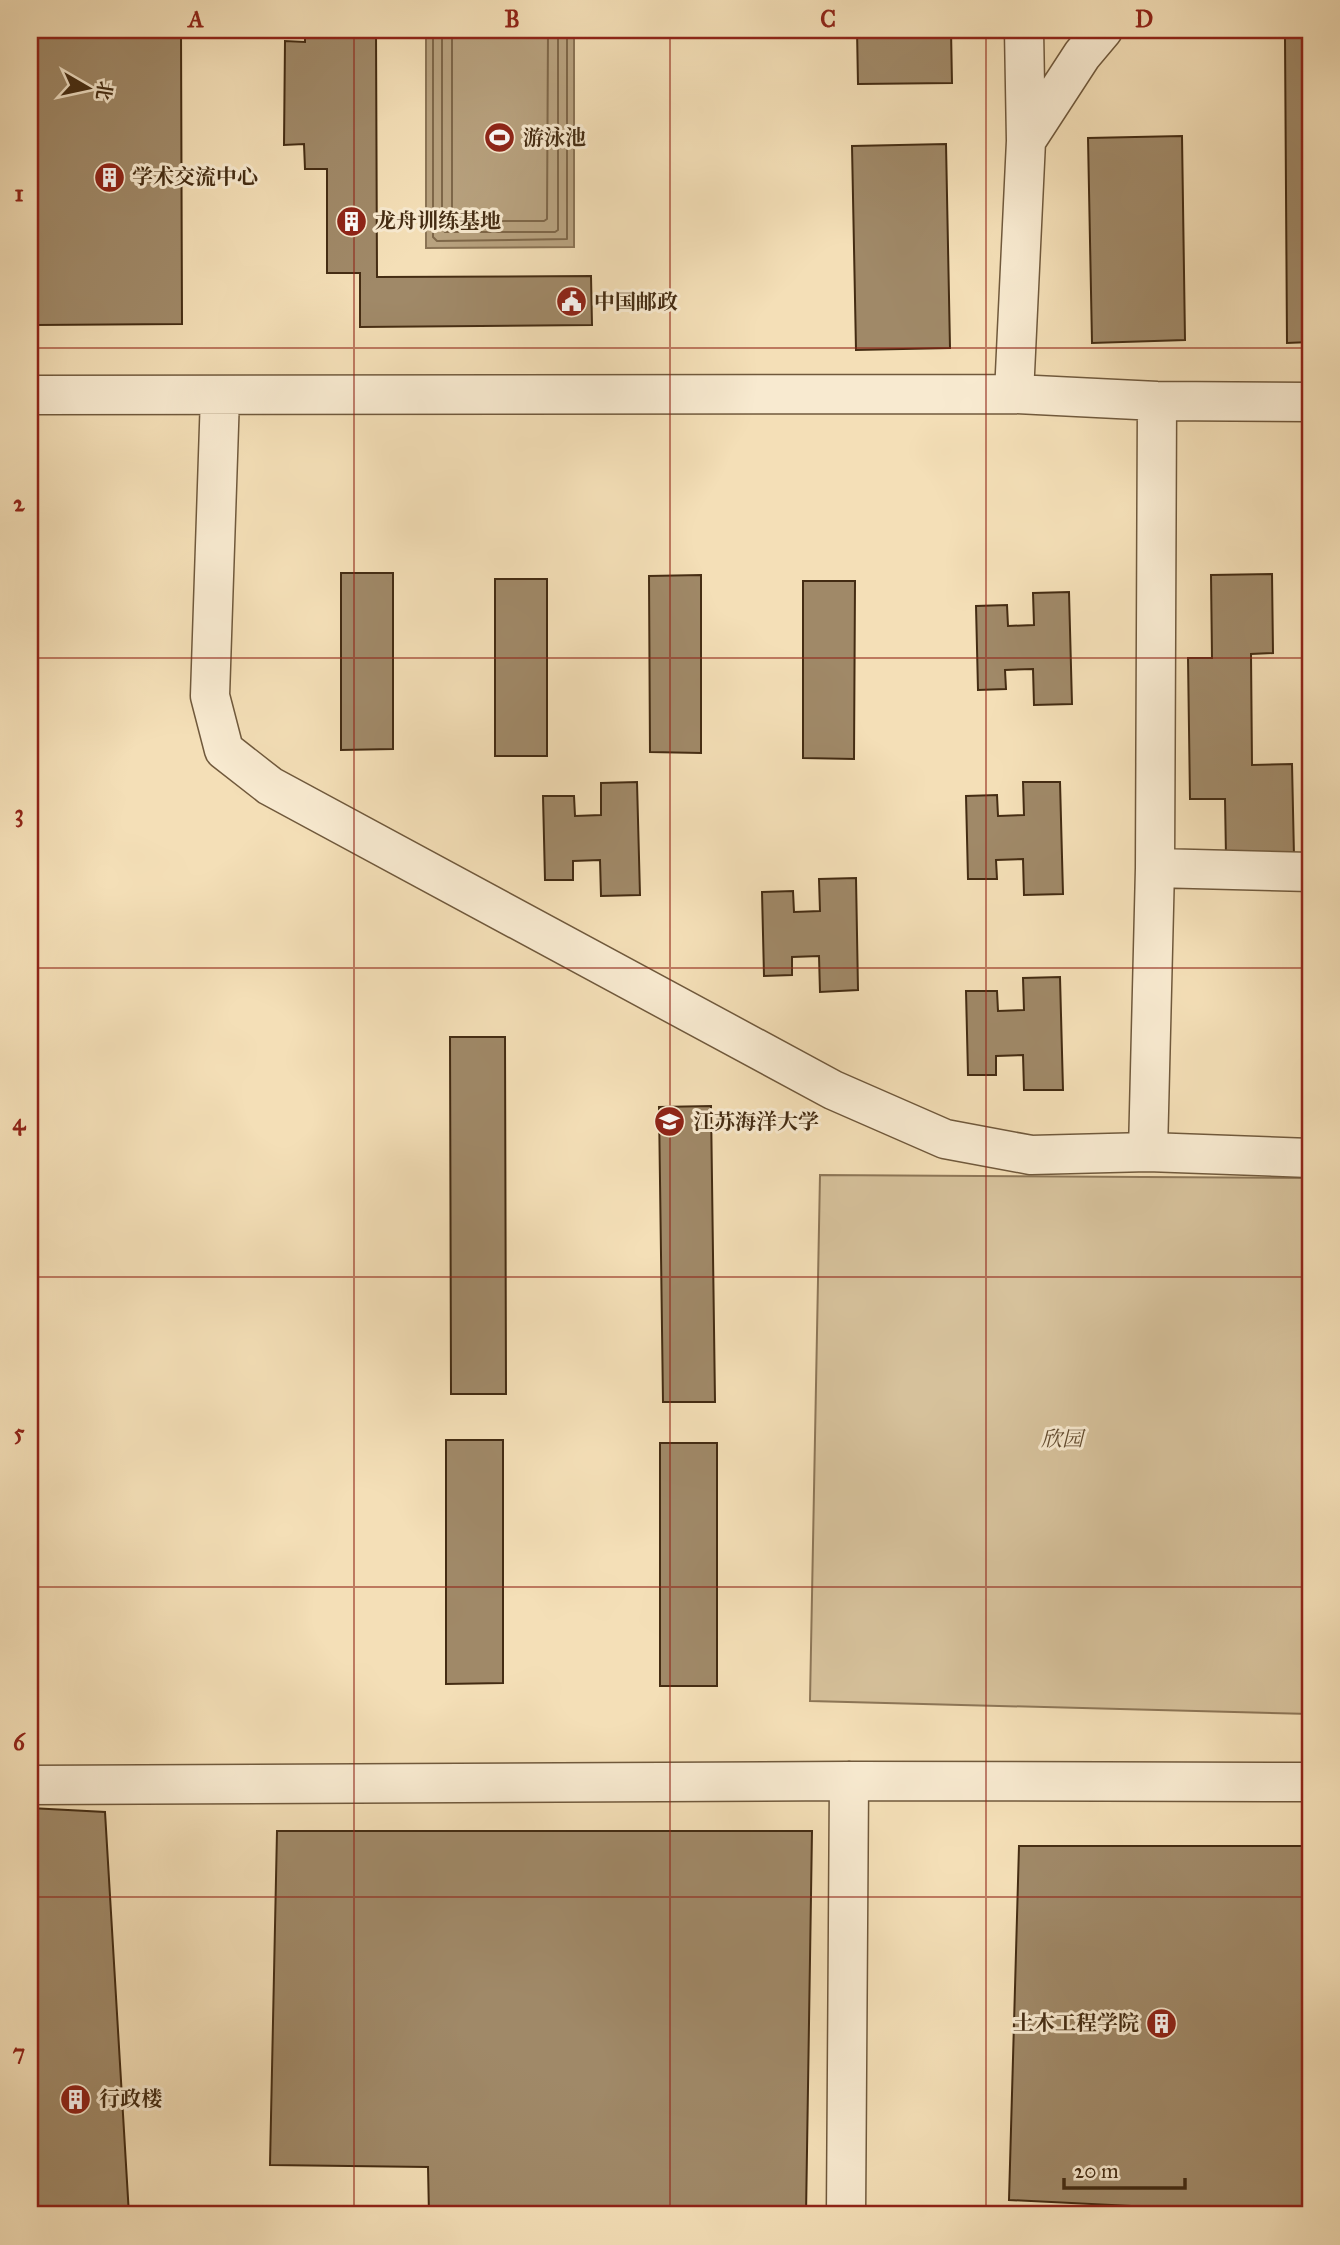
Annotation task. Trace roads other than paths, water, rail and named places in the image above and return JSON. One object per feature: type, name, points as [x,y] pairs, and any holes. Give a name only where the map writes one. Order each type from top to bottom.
[{"type":"lane","points":[[1014,394],[1026,141],[1024,30]]},
{"type":"lane","points":[[1026,141],[1082,55],[1103,30]]},
{"type":"lane","points":[[30,395],[1014,394],[1157,401],[1310,402]]},
{"type":"lane","points":[[220,396],[211,696],[224,750],[270,786],[833,1090],[945,1139],[1031,1155],[1148,1153],[1310,1158]]},
{"type":"lane","points":[[1148,1153],[1154,868],[1157,401]]},
{"type":"lane","points":[[1154,868],[1310,872]]},
{"type":"lane","points":[[846,2215],[849,1781]]},
{"type":"lane","points":[[30,1785],[1310,1782]]},
{"type":"water","name":"游泳池","points":[[426,30],[574,30],[574,247],[426,248]]},
{"type":"place","name":"游泳池","points":[[500,138]]},
{"type":"place","name":"学术交流中心","points":[[109,177]]},
{"type":"place","name":"龙舟训练基地","points":[[352,221]]},
{"type":"place","name":"中国邮政","points":[[571,302]]},
{"type":"place","name":"江苏海洋大学","points":[[670,1122]]},
{"type":"place","name":"土木工程学院","points":[[1162,2023]]},
{"type":"place","name":"行政楼","points":[[76,2099]]},
{"type":"park label","name":"欣园","points":[[1062,1439]]}]
